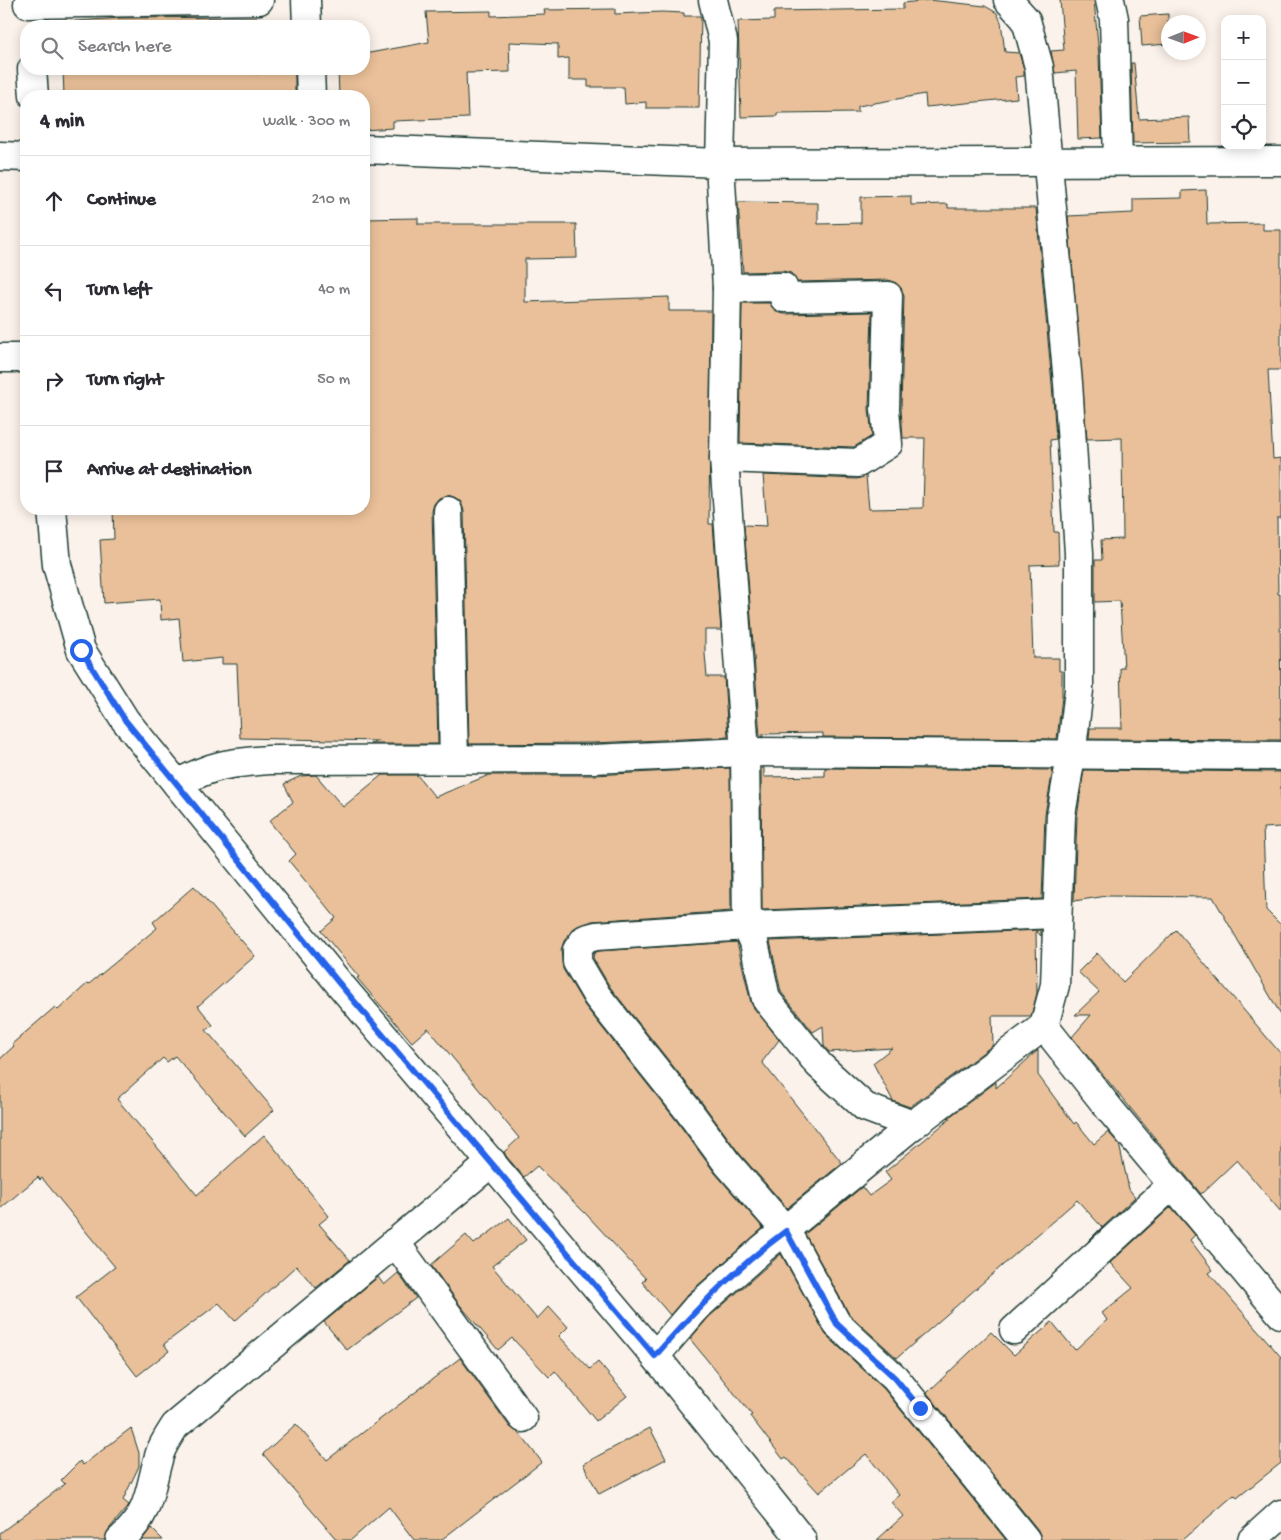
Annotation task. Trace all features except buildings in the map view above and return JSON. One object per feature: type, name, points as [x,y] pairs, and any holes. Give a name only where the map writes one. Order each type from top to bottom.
[{"type":"street","points":[[28,10],[258,0]]},
{"type":"street","points":[[306,0],[308,20]]},
{"type":"street","points":[[713,0],[723,41],[720,162],[727,288],[724,458],[745,752],[747,926],[754,942],[766,999],[819,1065],[865,1107],[913,1125]]},
{"type":"street","points":[[655,1356],[698,1306],[762,1249],[913,1125],[1044,1026],[1055,985],[1060,816],[1071,756],[1079,690],[1079,553],[1068,383],[1039,67],[1026,20],[1008,0]]},
{"type":"street","points":[[1110,0],[1114,19],[1118,161]]},
{"type":"street","points":[[32,75],[34,90]]},
{"type":"street","points":[[310,75],[311,90]]},
{"type":"street","points":[[370,149],[720,162],[1281,161]]},
{"type":"street","points":[[0,156],[20,157]]},
{"type":"street","points":[[724,458],[858,462],[888,444],[885,409],[888,296],[784,298],[783,287],[727,288]]},
{"type":"street","points":[[0,358],[20,358]]},
{"type":"street","points":[[448,511],[454,759]]},
{"type":"street","points":[[53,515],[57,565],[81,650],[125,720],[338,982],[655,1356],[802,1540]]},
{"type":"street","points":[[177,784],[199,772],[224,763],[270,760],[593,759],[745,752],[1071,756],[1281,756]]},
{"type":"street","points":[[1026,1540],[895,1378],[837,1324],[786,1231],[727,1163],[688,1110],[597,996],[577,962],[577,950],[585,940],[596,936],[747,926],[1057,914]]},
{"type":"street","points":[[1044,1026],[1172,1185],[1281,1314]]},
{"type":"street","points":[[120,1540],[134,1528],[145,1510],[160,1451],[175,1426],[492,1162]]},
{"type":"street","points":[[1014,1330],[1172,1185]]},
{"type":"street","points":[[396,1242],[523,1418]]},
{"type":"street","points":[[1252,1540],[1281,1514]]},
{"type":"route","points":[[81,650],[125,720],[177,784],[338,982],[655,1356],[698,1306],[762,1249],[786,1231],[837,1324],[895,1378],[920,1408]]}]
